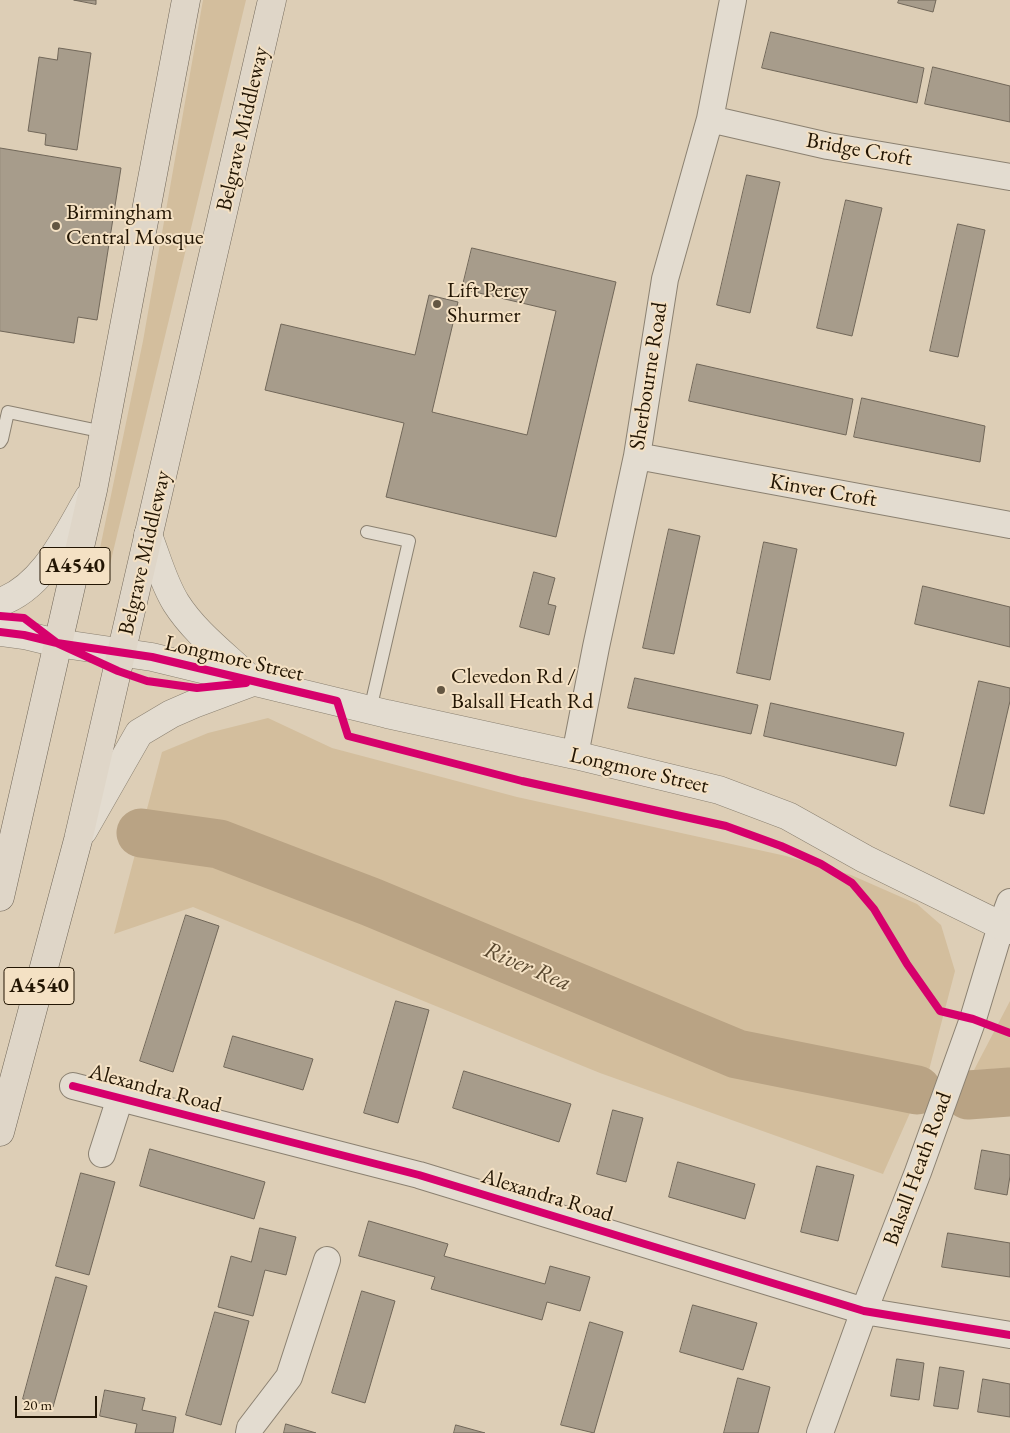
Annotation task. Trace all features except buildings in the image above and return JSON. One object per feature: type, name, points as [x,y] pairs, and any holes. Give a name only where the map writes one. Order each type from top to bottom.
[{"type":"highway","name":"A4540","points":[[0,897],[93,490],[186,0]]},
{"type":"highway","name":"Belgrave Middleway","points":[[0,1132],[78,840],[272,0]]},
{"type":"street","name":"Sherbourne Road","points":[[575,755],[596,646],[637,456],[665,279],[710,119],[733,0]]},
{"type":"street","name":"Bridge Croft","points":[[710,119],[828,146],[1010,177]]},
{"type":"street","name":"Kinver Croft","points":[[637,456],[1010,525]]},
{"type":"street","points":[[0,602],[10,599],[49,564],[93,490]]},
{"type":"street","name":"Longmore Street","points":[[148,535],[176,602],[202,635],[254,682]]},
{"type":"street","name":"Longmore Street","points":[[0,632],[122,652],[203,669],[370,710],[575,755],[719,790],[788,816],[865,860],[1007,919]]},
{"type":"street","name":"Longmore Street","points":[[78,840],[139,733],[171,714],[254,682]]},
{"type":"street","name":"Balsall Heath Road","points":[[820,1433],[864,1311],[918,1172],[1007,919]]},
{"type":"street","name":"Alexandra Road","points":[[73,1086],[419,1175],[864,1311],[1010,1335]]},
{"type":"street","name":"Alexandra Road","points":[[102,1154],[120,1098]]},
{"type":"street","points":[[249,1433],[250,1428],[289,1377],[327,1260]]},
{"type":"lane","points":[[0,442],[4,412],[104,432]]},
{"type":"lane","points":[[367,532],[409,541],[370,710]]},
{"type":"shaded area","points":[[203,0],[246,0],[105,585],[93,582],[143,341]]},
{"type":"shaded area","points":[[268,718],[332,748],[517,797],[786,856],[851,875],[917,904],[941,925],[955,971],[929,1070],[883,1174],[600,1073],[193,907],[114,934],[162,752],[208,733]]},
{"type":"shaded area","points":[[1010,1001],[1010,1068],[974,1070]]},
{"type":"waterway","name":"River Rea","points":[[141,833],[219,844],[371,902],[737,1054],[917,1090]]},
{"type":"waterway","name":"River Rea","points":[[968,1095],[1010,1092]]},
{"type":"cycle path","points":[[0,616],[24,618],[57,643],[118,671],[147,681],[197,688],[246,683]]},
{"type":"cycle path","points":[[0,632],[24,635],[57,643],[152,657],[337,701],[348,736],[522,781],[726,826],[781,846],[821,864],[852,883],[874,909],[907,964],[940,1011],[973,1019],[1010,1033]]},
{"type":"cycle path","points":[[73,1086],[419,1175],[864,1311],[1010,1335]]},
{"type":"place","name":"Birmingham Central Mosque","points":[[56,226]]},
{"type":"place","name":"Lift Percy Shurmer","points":[[437,304]]},
{"type":"place","name":"Clevedon Rd / Balsall Heath Rd","points":[[441,690]]}]
